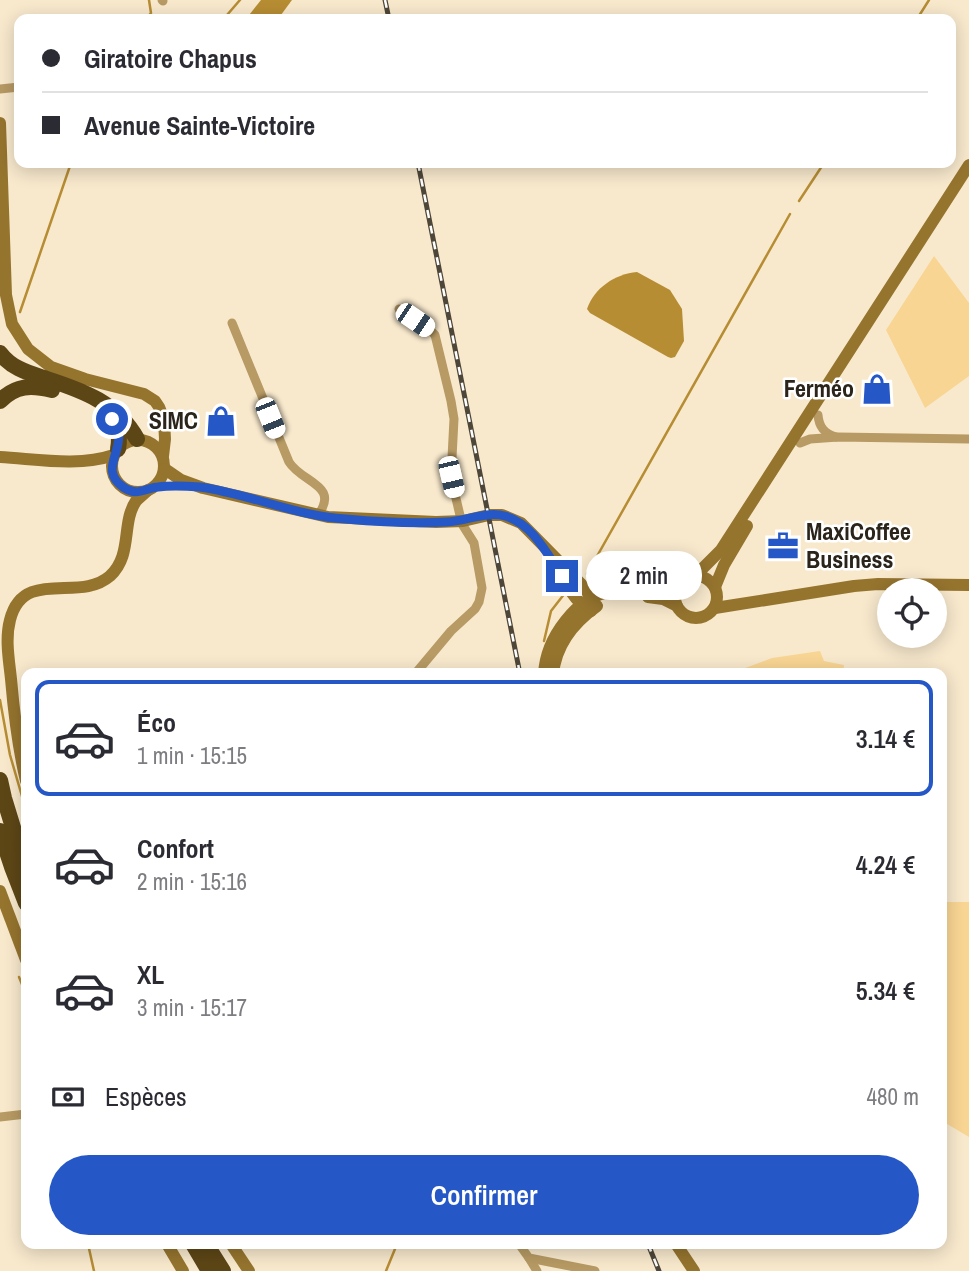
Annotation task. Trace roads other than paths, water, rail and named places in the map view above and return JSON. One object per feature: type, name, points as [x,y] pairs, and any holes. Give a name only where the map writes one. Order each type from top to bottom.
[{"type":"highway","points":[[0,353],[14,367],[24,372],[102,401],[141,440]]},
{"type":"highway","points":[[0,401],[17,388],[31,386],[92,403],[115,424],[120,439],[116,452]]},
{"type":"highway","points":[[0,780],[21,854]]},
{"type":"highway","points":[[1,835],[21,889]]},
{"type":"highway","points":[[196,1249],[209,1271]]},
{"type":"highway","points":[[209,1249],[223,1271]]},
{"type":"street","points":[[0,123],[6,295],[16,333],[28,349],[51,367],[150,397],[159,407],[165,432],[164,462],[158,483],[136,501],[122,559],[116,569],[102,582],[89,586],[31,592],[18,601],[14,608],[9,621],[8,646],[21,754]]},
{"type":"street","points":[[677,606],[675,599],[678,586],[695,576],[721,550],[969,165]]},
{"type":"street","points":[[588,605],[600,604],[618,597],[655,598],[677,606],[686,616],[696,619],[707,616],[716,597],[724,565],[739,538],[969,177]]},
{"type":"street","points":[[399,309],[435,335],[454,419],[450,473],[461,521],[474,543],[482,588],[475,609],[451,631],[420,668]]},
{"type":"street","points":[[232,323],[289,462],[296,472],[320,488],[324,495],[324,505],[318,516]]},
{"type":"street","points":[[818,415],[823,430],[838,437]]},
{"type":"street","points":[[0,457],[93,461],[116,452],[130,440],[153,436],[164,420]]},
{"type":"street","points":[[800,443],[810,439],[838,437],[969,439]]},
{"type":"street","points":[[141,440],[155,445],[164,462],[181,480],[203,488],[318,516],[411,522],[461,521],[502,515],[521,523],[538,540],[588,605]]},
{"type":"street","points":[[116,452],[112,461],[117,480],[129,503],[131,516]]},
{"type":"street","points":[[63,461],[106,470],[130,491],[179,485],[203,488]]},
{"type":"street","points":[[695,576],[707,579],[716,597]]},
{"type":"street","points":[[716,597],[747,602],[878,584],[969,585]]},
{"type":"street","points":[[545,668],[548,651],[566,620],[604,593],[651,592],[678,586]]},
{"type":"street","points":[[554,668],[564,639],[588,605]]},
{"type":"street","points":[[0,891],[21,947]]},
{"type":"street","points":[[0,1116],[21,1114]]},
{"type":"street","points":[[170,1249],[183,1271]]},
{"type":"street","points":[[234,1249],[249,1271]]},
{"type":"street","points":[[523,1249],[537,1271]]},
{"type":"street","points":[[679,1249],[694,1271]]},
{"type":"street","points":[[529,1258],[596,1271]]},
{"type":"waterway","points":[[149,0],[150,14]]},
{"type":"waterway","points":[[228,14],[240,0]]},
{"type":"waterway","points":[[920,14],[929,0]]},
{"type":"waterway","points":[[20,312],[69,168]]},
{"type":"waterway","points":[[799,201],[821,168]]},
{"type":"waterway","points":[[587,574],[790,214]]},
{"type":"waterway","points":[[544,641],[551,611],[565,593]]},
{"type":"waterway","points":[[0,700],[10,755],[21,793]]},
{"type":"waterway","points":[[19,977],[21,982]]},
{"type":"waterway","points":[[89,1249],[94,1271]]},
{"type":"waterway","points":[[386,1271],[395,1249]]},
{"type":"railway","points":[[385,0],[388,14]]},
{"type":"railway","points":[[419,168],[519,668]]},
{"type":"railway","points":[[650,1249],[659,1271]]},
{"type":"place","name":"Ferméo","points":[[877,389]]},
{"type":"place","name":"SIMC","points":[[221,421]]},
{"type":"place","name":"MaxiCoffee Business","points":[[783,546]]}]
